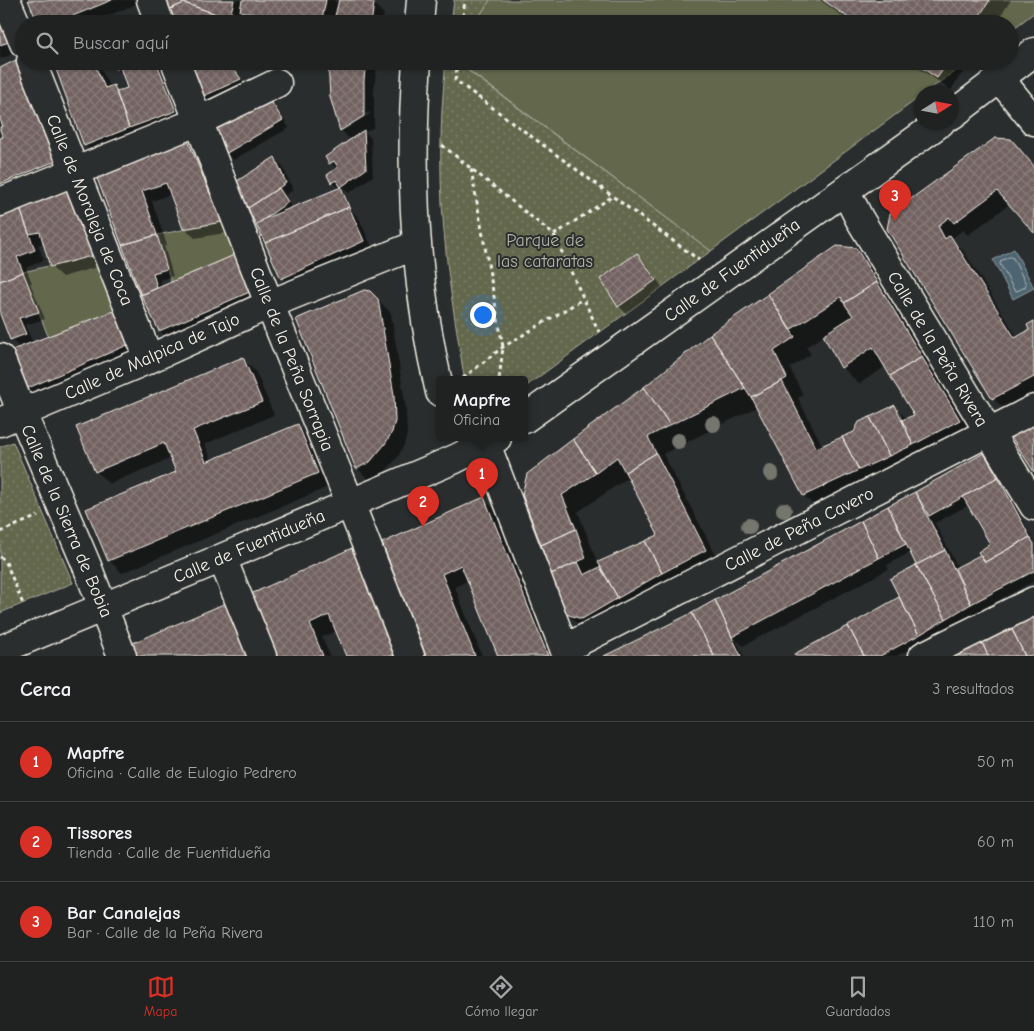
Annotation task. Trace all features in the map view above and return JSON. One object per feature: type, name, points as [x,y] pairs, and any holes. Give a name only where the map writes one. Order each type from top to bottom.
[{"type":"street","points":[[6,0],[15,22]]},
{"type":"street","points":[[150,0],[156,15]]},
{"type":"street","points":[[420,15],[421,0]]},
{"type":"street","points":[[1019,63],[1034,52]]},
{"type":"street","name":"Calle de Moraleja de Coca","points":[[35,70],[149,359]]},
{"type":"street","name":"Calle de la Peña Sorrapia","points":[[179,70],[410,656]]},
{"type":"street","points":[[417,70],[413,136],[416,245],[430,351],[436,376]]},
{"type":"street","points":[[959,110],[1010,70]]},
{"type":"street","points":[[1000,78],[1034,121]]},
{"type":"street","points":[[0,202],[199,121],[277,83]]},
{"type":"street","name":"Calle de Fuentidueña","points":[[528,416],[930,130]]},
{"type":"street","name":"Calle de la Peña Rivera","points":[[845,190],[859,218],[1034,506]]},
{"type":"street","name":"Calle de Malpica de Tajo","points":[[11,417],[149,359],[270,304],[416,245]]},
{"type":"street","name":"Calle de la Sierra de Bobia","points":[[0,358],[11,417],[88,566],[122,656]]},
{"type":"street","name":"Calle de Peña Cavero","points":[[565,653],[1034,408]]},
{"type":"street","points":[[492,441],[565,653]]},
{"type":"street","name":"Calle de Fuentidueña","points":[[0,650],[350,503],[453,448],[492,441]]},
{"type":"street","points":[[222,558],[262,656]]},
{"type":"street","points":[[923,656],[1034,601]]},
{"type":"path","points":[[463,15],[465,0]]},
{"type":"path","points":[[457,70],[455,80],[699,260]]},
{"type":"path","points":[[442,144],[554,235],[599,333]]},
{"type":"path","points":[[471,168],[502,346],[499,376]]},
{"type":"path","points":[[554,235],[613,196]]},
{"type":"path","points":[[465,376],[502,346],[583,299]]},
{"type":"path","points":[[0,532],[43,514]]},
{"type":"path","points":[[0,557],[5,560],[22,604]]},
{"type":"green space","points":[[454,0],[490,0],[480,15],[452,15]]},
{"type":"green space","points":[[490,0],[1034,0],[1034,13],[1019,24],[1019,15],[480,15]]},
{"type":"green space","name":"Parque de las cataratas","points":[[445,70],[467,70],[711,251],[528,385],[528,376],[464,376],[450,283],[442,205],[441,133]]},
{"type":"green space","points":[[468,70],[957,70],[936,85],[914,85],[914,101],[711,251]]},
{"type":"green space","points":[[222,222],[237,254],[171,282],[157,235]]},
{"type":"green space","points":[[95,255],[119,309],[48,336],[23,272]]},
{"type":"green space","points":[[13,442],[73,583],[0,613],[0,447]]},
{"type":"water","points":[[1014,249],[1034,288],[1013,299],[993,260]]},
{"type":"building","points":[[28,0],[112,0],[75,15],[34,15]]},
{"type":"building","points":[[164,0],[234,0],[230,15],[219,15],[184,3],[168,10]]},
{"type":"building","points":[[242,0],[326,0],[323,15],[258,15],[240,11]]},
{"type":"building","points":[[339,0],[362,0],[374,3],[372,15],[335,15]]},
{"type":"building","points":[[823,0],[990,0],[980,15],[844,15]]},
{"type":"building","points":[[184,3],[219,15],[170,15],[168,10]]},
{"type":"building","points":[[0,20],[9,42],[0,45]]},
{"type":"building","points":[[15,60],[15,70],[20,70],[58,160],[0,184],[0,138],[3,137],[0,127],[3,126],[0,120],[0,68]]},
{"type":"building","points":[[56,70],[97,70],[105,88],[114,85],[129,128],[84,146]]},
{"type":"building","points":[[121,70],[160,70],[176,111],[129,128],[116,92],[127,88]]},
{"type":"building","points":[[194,70],[234,70],[241,79],[204,96]]},
{"type":"building","points":[[328,70],[365,70],[364,116],[340,131],[330,97]]},
{"type":"building","points":[[925,70],[943,70],[937,78]]},
{"type":"building","points":[[269,98],[283,120],[225,154],[214,126]]},
{"type":"building","points":[[364,130],[366,169],[341,187],[336,180],[331,183],[327,175],[338,167],[334,161],[329,164],[325,157]]},
{"type":"building","points":[[186,136],[222,222],[183,229],[166,183],[142,191],[157,235],[122,245],[95,173]]},
{"type":"building","points":[[995,138],[1011,139],[1034,166],[1034,233],[997,191],[954,223],[949,217],[938,226],[945,239],[950,235],[1015,338],[1029,330],[1027,325],[1034,321],[1034,377],[992,399],[887,229],[890,214]]},
{"type":"building","points":[[275,157],[286,183],[248,208],[237,181]]},
{"type":"building","points":[[66,186],[95,255],[50,267],[40,232],[29,234],[19,206]]},
{"type":"building","points":[[341,187],[349,207],[265,243],[256,225],[264,219]]},
{"type":"building","points":[[279,188],[288,202],[256,225],[248,208]]},
{"type":"building","points":[[19,206],[35,250],[17,257],[23,272],[0,281],[0,214]]},
{"type":"building","points":[[349,207],[364,241],[281,279],[265,243]]},
{"type":"building","points":[[157,235],[167,269],[153,273],[157,288],[141,295],[122,245]]},
{"type":"building","points":[[837,246],[856,248],[877,282],[844,303],[841,297],[790,330],[768,294]]},
{"type":"building","points":[[637,253],[656,280],[618,307],[600,279]]},
{"type":"building","points":[[237,254],[252,291],[159,331],[141,295]]},
{"type":"building","points":[[23,272],[39,312],[19,318],[26,334],[10,340],[0,314],[0,281]]},
{"type":"building","points":[[877,282],[922,357],[890,376],[873,347],[841,368],[823,335],[853,316],[844,303]]},
{"type":"building","points":[[364,290],[370,291],[378,299],[394,395],[395,421],[392,432],[385,444],[370,462],[356,469],[296,319]]},
{"type":"building","points":[[768,294],[795,337],[774,351],[787,378],[751,397],[710,334]]},
{"type":"building","points":[[119,309],[132,343],[28,388],[12,350]]},
{"type":"building","points":[[710,334],[745,388],[670,425],[644,387]]},
{"type":"building","points":[[243,357],[262,402],[193,430],[206,462],[298,424],[318,473],[108,561],[86,509],[176,472],[164,443],[95,472],[76,427]]},
{"type":"building","points":[[922,357],[960,420],[913,445],[902,420],[914,415],[890,376]]},
{"type":"building","points":[[782,381],[816,448],[842,437],[859,470],[803,496],[751,397]]},
{"type":"building","points":[[644,387],[670,425],[648,437],[656,453],[625,472],[617,457],[596,473],[573,439]]},
{"type":"building","points":[[895,405],[913,445],[889,456],[870,417]]},
{"type":"building","points":[[870,417],[889,456],[859,470],[842,437],[854,432],[859,422]]},
{"type":"building","points":[[1034,422],[1034,472],[1010,435]]},
{"type":"building","points":[[573,439],[596,473],[562,495],[576,529],[541,545],[522,494],[527,474]]},
{"type":"building","points":[[656,453],[706,550],[662,573],[645,541],[658,535],[625,472]]},
{"type":"building","points":[[984,453],[998,477],[929,516],[915,492]]},
{"type":"building","points":[[998,477],[1030,537],[985,562],[978,552],[990,544],[963,497]]},
{"type":"building","points":[[915,492],[945,550],[916,565],[888,506]]},
{"type":"building","points":[[484,497],[548,656],[498,656],[461,565],[442,574],[475,656],[426,656],[382,543]]},
{"type":"building","points":[[888,506],[906,544],[879,558],[861,521]]},
{"type":"building","points":[[861,521],[879,558],[732,637],[715,600]]},
{"type":"building","points":[[576,529],[586,558],[551,574],[541,545]]},
{"type":"building","points":[[1030,537],[1034,544],[1034,571],[971,604],[955,568],[980,555],[985,562]]},
{"type":"building","points":[[645,541],[662,573],[618,598],[598,562]]},
{"type":"building","points":[[352,548],[396,656],[346,656],[329,615],[310,624],[323,656],[275,656],[251,594]]},
{"type":"building","points":[[945,550],[971,604],[946,619],[916,565]]},
{"type":"building","points":[[578,562],[584,575],[600,567],[618,598],[582,619],[566,614],[551,574]]},
{"type":"building","points":[[916,565],[946,619],[919,635],[890,579]]},
{"type":"building","points":[[899,597],[919,635],[880,656],[864,656],[848,626]]},
{"type":"building","points":[[715,600],[741,656],[714,656],[692,613]]},
{"type":"building","points":[[226,603],[247,656],[133,656],[128,645]]},
{"type":"building","points":[[692,613],[714,656],[604,656],[643,637]]},
{"type":"building","points":[[1034,614],[1034,655],[1025,656],[1010,625]]},
{"type":"building","points":[[1010,625],[1025,656],[988,656],[981,640]]},
{"type":"building","points":[[848,626],[864,656],[795,656],[794,654]]},
{"type":"building","points":[[981,640],[988,656],[951,656]]},
{"type":"place","name":"Bar Canalejas","points":[[895,221]]},
{"type":"place","name":"Mapfre","points":[[482,499]]},
{"type":"place","name":"Tissores","points":[[423,527]]}]
